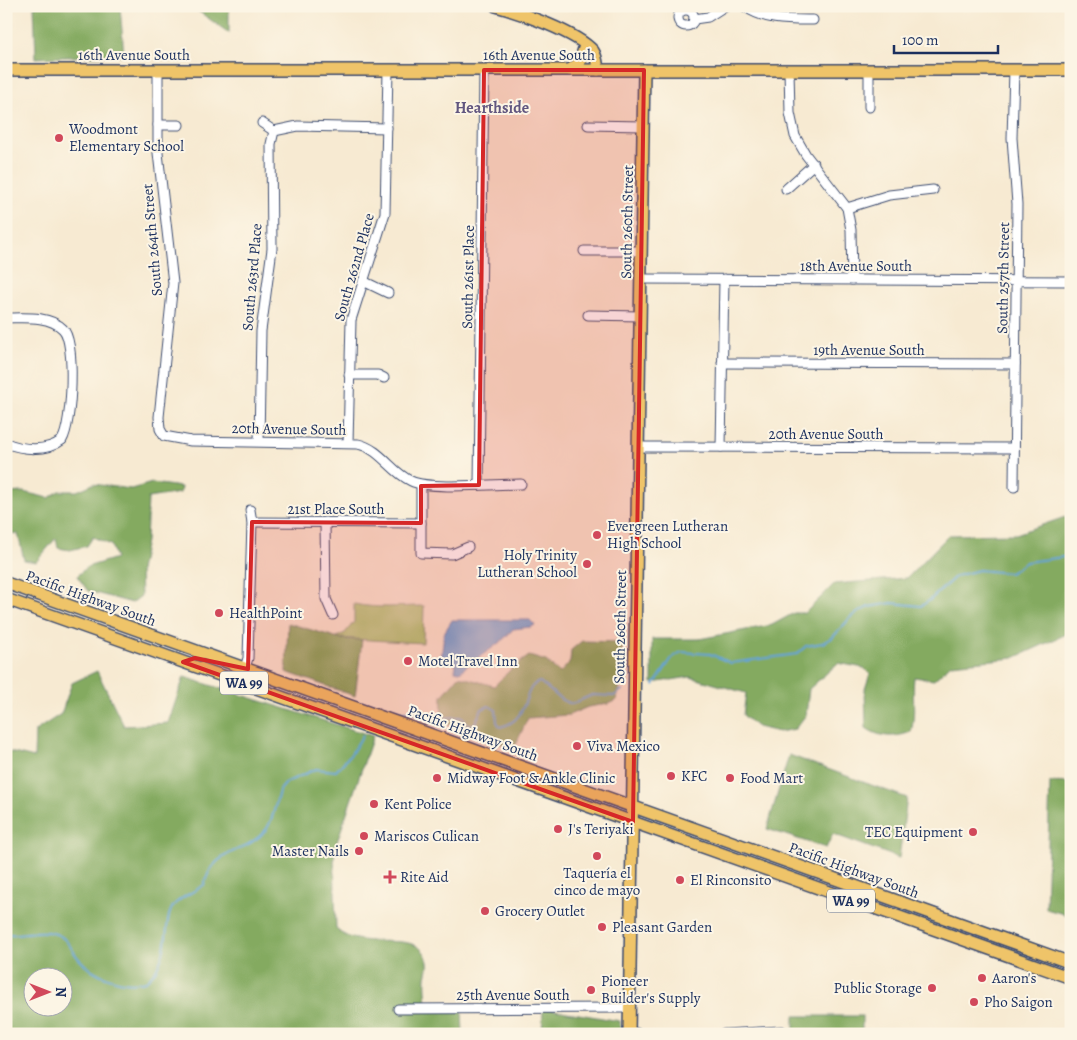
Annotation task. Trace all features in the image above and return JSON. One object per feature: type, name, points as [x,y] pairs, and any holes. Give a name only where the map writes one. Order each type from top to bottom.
[{"type":"main road","points":[[496,6],[538,21],[584,44],[594,54],[598,70]]},
{"type":"main road","points":[[570,70],[580,62],[584,44]]},
{"type":"main road","name":"16th Avenue South","points":[[6,70],[1071,70]]},
{"type":"main road","name":"South 260th Street","points":[[629,1033],[644,70]]},
{"type":"main road","name":"Pacific Highway South","points":[[6,583],[1071,963]]},
{"type":"main road","name":"Pacific Highway South","points":[[6,599],[1071,978]]},
{"type":"main road","points":[[136,645],[163,647],[177,651],[185,647]]},
{"type":"main road","points":[[183,662],[195,658],[231,663]]},
{"type":"street","points":[[694,19],[710,17],[725,6]]},
{"type":"street","points":[[744,6],[755,13],[775,19],[813,20]]},
{"type":"street","name":"South 264th Street","points":[[158,70],[158,153],[173,283],[159,417],[160,429],[164,436]]},
{"type":"street","name":"South 262nd Place","points":[[348,443],[351,320],[385,213],[388,70]]},
{"type":"street","name":"South 261st Place","points":[[479,484],[484,70]]},
{"type":"street","points":[[789,70],[792,128],[798,142],[847,208],[851,230],[852,280]]},
{"type":"street","points":[[868,70],[868,107]]},
{"type":"street","name":"South 257th Street","points":[[1014,70],[1012,138],[1017,204],[1014,486]]},
{"type":"street","points":[[262,122],[274,131],[298,126],[388,128]]},
{"type":"street","points":[[158,125],[179,125]]},
{"type":"street","points":[[588,125],[643,126]]},
{"type":"street","name":"South 263rd Place","points":[[259,442],[261,331],[272,249],[271,144],[274,131]]},
{"type":"street","points":[[786,189],[814,164]]},
{"type":"street","points":[[847,208],[889,195],[933,190]]},
{"type":"street","points":[[584,251],[641,251]]},
{"type":"street","name":"18th Avenue South","points":[[641,278],[1071,281]]},
{"type":"street","points":[[721,448],[724,279]]},
{"type":"street","points":[[363,281],[388,293]]},
{"type":"street","points":[[588,315],[640,316]]},
{"type":"street","points":[[6,318],[44,320],[61,328],[68,338],[70,353],[69,415],[62,440],[53,445],[35,448],[17,447],[6,443]]},
{"type":"street","name":"19th Avenue South","points":[[722,363],[1015,364]]},
{"type":"street","points":[[349,375],[378,375],[384,378]]},
{"type":"street","name":"20th Avenue South","points":[[164,436],[191,441],[348,443],[372,449],[406,479],[420,486]]},
{"type":"street","name":"20th Avenue South","points":[[638,447],[1014,448]]},
{"type":"street","points":[[468,547],[452,554],[421,553],[420,486],[521,484]]},
{"type":"street","points":[[245,668],[248,658],[252,522],[250,510]]},
{"type":"street","name":"21st Place South","points":[[252,522],[421,523]]},
{"type":"street","points":[[326,522],[326,599],[333,615]]},
{"type":"street","name":"25th Avenue South","points":[[398,1009],[629,1008]]},
{"type":"street","points":[[724,1034],[782,1031]]},
{"type":"street","points":[[629,1033],[642,1034]]},
{"type":"highlighted area","points":[[484,70],[644,70],[633,822],[183,662],[195,658],[248,669],[252,522],[421,523],[421,486],[479,485]]},
{"type":"green space","points":[[34,6],[120,6],[124,55],[36,58]]},
{"type":"green space","points":[[191,6],[229,6],[229,33]]},
{"type":"green space","points":[[152,483],[181,487],[180,493],[148,498],[146,541],[140,570],[141,596],[132,603],[88,591],[77,576],[87,567],[116,558],[111,545],[93,537],[87,546],[70,550],[58,548],[56,538],[36,562],[24,560],[18,534],[6,533],[6,493],[23,492],[49,498],[59,491],[77,491],[93,484],[131,489]]},
{"type":"green space","points":[[1071,515],[1071,632],[1014,658],[951,664],[934,680],[914,677],[911,732],[888,736],[877,734],[866,728],[865,689],[870,674],[864,668],[838,663],[809,689],[806,715],[795,729],[779,732],[757,727],[743,715],[746,693],[690,677],[652,683],[652,639],[699,639],[772,625],[794,613],[805,613],[834,584],[907,578],[949,535],[1016,534]]},
{"type":"green space","points":[[354,604],[380,607],[424,606],[423,643],[335,638],[345,633],[354,622]]},
{"type":"green space","points":[[288,623],[342,639],[362,640],[355,696],[286,672]]},
{"type":"green space","points":[[582,641],[622,642],[621,680],[617,700],[608,704],[588,707],[569,715],[528,718],[515,746],[504,745],[441,722],[442,696],[459,676],[494,686],[512,668],[529,656],[546,661],[560,673],[570,662],[571,650]]},
{"type":"green space","points":[[97,671],[124,726],[168,723],[184,677],[373,736],[337,842],[334,857],[336,929],[347,936],[361,940],[403,942],[414,945],[423,951],[428,962],[426,981],[427,1009],[462,1009],[463,1034],[6,1034],[6,751],[34,758],[35,731],[61,714],[72,683]]},
{"type":"green space","points":[[789,755],[907,798],[899,858],[833,834],[826,848],[767,829]]},
{"type":"green space","points":[[1050,782],[1071,783],[1071,916],[1046,909]]},
{"type":"green space","points":[[543,1008],[620,1021],[620,1034],[542,1034]]},
{"type":"green space","points":[[794,1016],[862,1016],[862,1034],[794,1034]]},
{"type":"water","points":[[452,620],[530,620],[535,625],[513,629],[501,641],[460,672],[455,671],[456,664],[451,660],[441,660],[444,633]]},
{"type":"waterway","points":[[654,685],[672,658],[681,652],[710,654],[731,663],[797,654],[806,646],[822,643],[832,638],[852,616],[868,607],[892,603],[921,606],[956,576],[979,570],[1010,573],[1026,562],[1071,556]]},
{"type":"waterway","points":[[433,718],[462,717],[467,724],[474,725],[482,709],[489,706],[496,710],[497,722],[500,727],[510,723],[517,717],[522,710],[530,689],[540,682],[562,700],[572,704],[592,695],[614,696],[622,690]]},
{"type":"waterway","points":[[392,710],[428,715]]},
{"type":"waterway","points":[[6,934],[37,932],[56,934],[66,941],[85,965],[101,975],[120,981],[146,981],[155,971],[161,960],[169,917],[172,908],[177,902],[204,885],[209,873],[222,858],[257,839],[265,831],[272,817],[279,791],[287,782],[316,769],[336,771],[351,754],[363,735]]},
{"type":"place","name":"Woodmont Elementary School","points":[[59,138]]},
{"type":"place","name":"Evergreen Lutheran High School","points":[[597,535]]},
{"type":"place","name":"Holy Trinity Lutheran School","points":[[587,564]]},
{"type":"place","name":"HealthPoint","points":[[219,613]]},
{"type":"place","name":"Motel Travel Inn","points":[[408,661]]},
{"type":"place","name":"Viva Mexico","points":[[577,746]]},
{"type":"place","name":"KFC","points":[[671,776]]},
{"type":"place","name":"Midway Foot & Ankle Clinic","points":[[437,778]]},
{"type":"place","name":"Food Mart","points":[[730,778]]},
{"type":"place","name":"Kent Police","points":[[374,804]]},
{"type":"place","name":"J's Teriyaki","points":[[558,829]]},
{"type":"place","name":"TEC Equipment","points":[[973,832]]},
{"type":"place","name":"Mariscos Culican","points":[[364,836]]},
{"type":"place","name":"Master Nails","points":[[359,851]]},
{"type":"place","name":"Taquería el cinco de mayo","points":[[597,856]]},
{"type":"place","name":"Rite Aid","points":[[390,877]]},
{"type":"place","name":"El Rinconsito","points":[[680,880]]},
{"type":"place","name":"Grocery Outlet","points":[[485,911]]},
{"type":"place","name":"Pleasant Garden","points":[[602,927]]},
{"type":"place","name":"Aaron's","points":[[982,978]]},
{"type":"place","name":"Public Storage","points":[[932,988]]},
{"type":"place","name":"Pioneer Builder's Supply","points":[[591,990]]},
{"type":"place","name":"Pho Saigon","points":[[974,1002]]},
{"type":"district","name":"Hearthside","points":[[492,107]]}]
